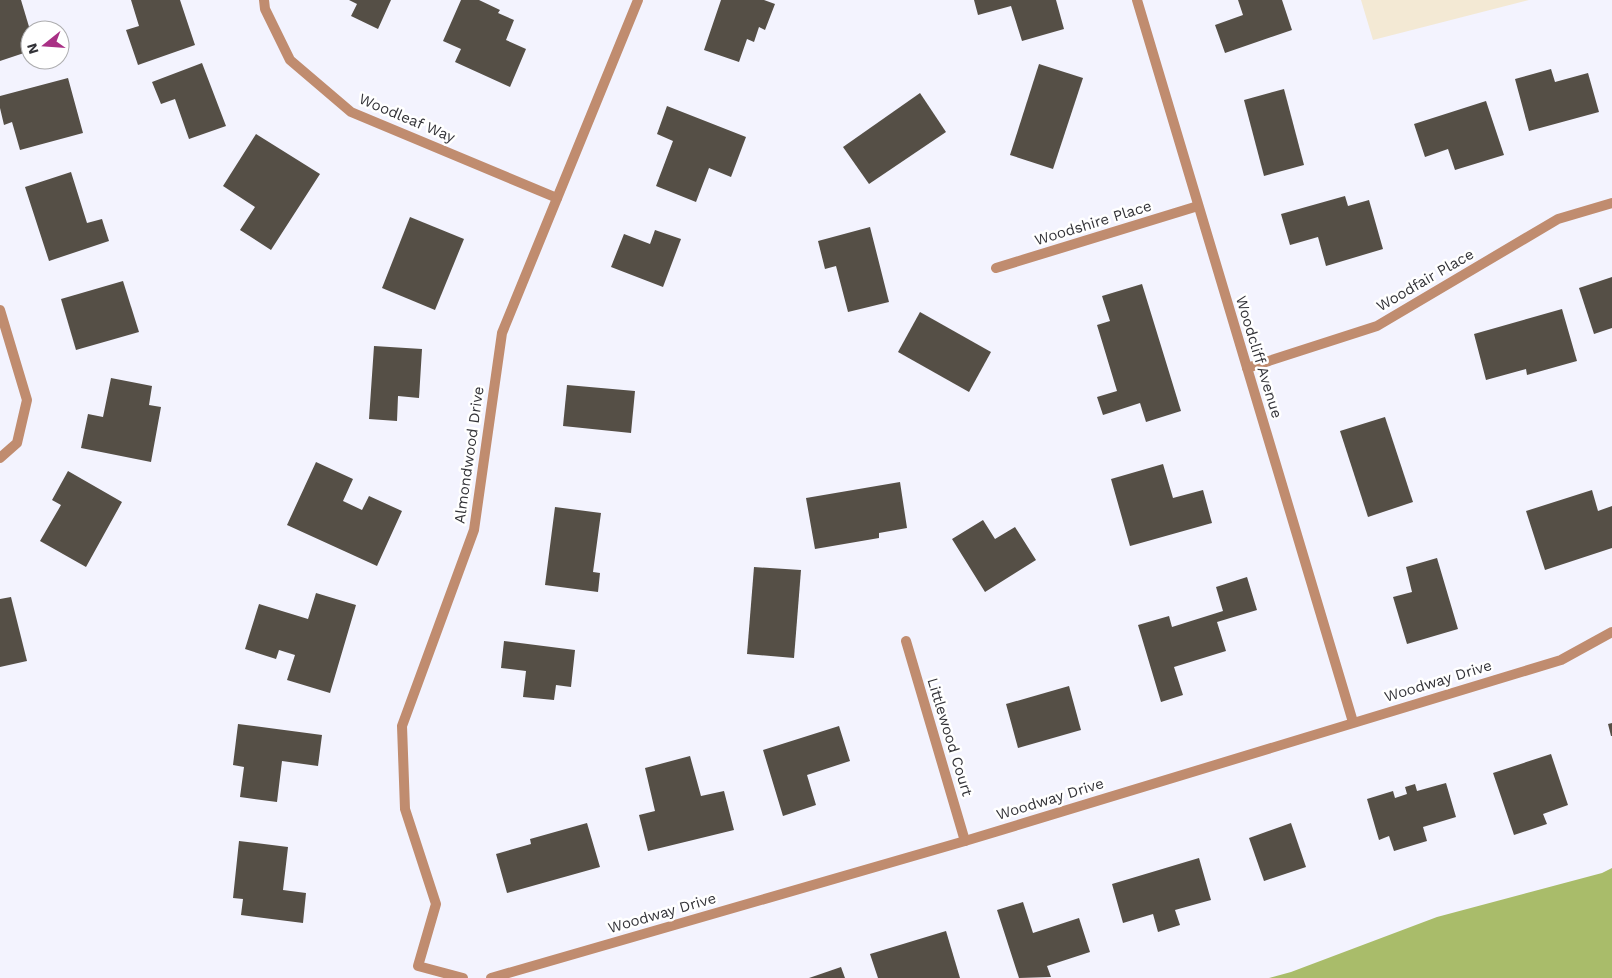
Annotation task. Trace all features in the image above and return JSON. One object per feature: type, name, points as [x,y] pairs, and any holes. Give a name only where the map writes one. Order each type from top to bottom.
[{"type":"street","name":"Woodleaf Way","points":[[264,0],[265,9],[290,60],[351,112],[557,198]]},
{"type":"street","name":"Almondwood Drive","points":[[463,978],[418,966],[436,904],[405,809],[402,726],[474,530],[502,333],[638,0]]},
{"type":"street","name":"Woodcliff Avenue","points":[[1137,0],[1353,722]]},
{"type":"street","name":"Woodfair Place","points":[[1247,368],[1377,326],[1558,219],[1612,203]]},
{"type":"street","name":"Woodshire Place","points":[[996,268],[1198,206]]},
{"type":"street","points":[[0,310],[27,400],[17,443],[0,458]]},
{"type":"street","name":"Woodway Drive","points":[[490,978],[965,841],[1561,660],[1612,632]]},
{"type":"street","name":"Littlewood Court","points":[[906,642],[965,841]]},
{"type":"shaded area","points":[[1361,0],[1529,0],[1373,40]]},
{"type":"green space","points":[[1612,868],[1612,978],[1269,978],[1291,972],[1437,917],[1602,873]]},
{"type":"building","points":[[0,0],[21,0],[27,20],[20,20],[20,54],[0,61]]},
{"type":"building","points":[[131,0],[180,0],[195,45],[138,65],[126,30],[139,26]]},
{"type":"building","points":[[349,0],[391,0],[378,29],[351,16],[357,4]]},
{"type":"building","points":[[461,0],[479,0],[500,10],[498,13],[514,20],[506,40],[526,49],[510,87],[455,62],[461,49],[443,41]]},
{"type":"building","points":[[721,0],[764,0],[775,4],[765,30],[759,27],[754,42],[747,39],[739,62],[704,50]]},
{"type":"building","points":[[974,0],[1056,0],[1064,29],[1022,41],[1011,6],[978,15]]},
{"type":"building","points":[[1238,0],[1282,0],[1292,30],[1225,53],[1215,25],[1243,15]]},
{"type":"building","points":[[202,63],[226,126],[189,139],[175,99],[161,104],[152,82]]},
{"type":"building","points":[[1039,64],[1083,78],[1053,169],[1010,155]]},
{"type":"building","points":[[1551,69],[1555,82],[1588,73],[1599,112],[1529,131],[1515,79]]},
{"type":"building","points":[[68,78],[83,133],[20,150],[12,122],[4,125],[0,108],[0,96]]},
{"type":"building","points":[[1284,89],[1304,165],[1264,176],[1244,100]]},
{"type":"building","points":[[920,93],[946,132],[869,184],[843,147]]},
{"type":"building","points":[[1486,101],[1504,155],[1455,170],[1448,149],[1425,157],[1414,124]]},
{"type":"building","points":[[667,106],[746,137],[731,177],[709,168],[696,202],[656,186],[673,141],[657,134]]},
{"type":"building","points":[[256,134],[320,174],[271,250],[240,230],[255,207],[223,186]]},
{"type":"building","points":[[71,172],[87,223],[102,219],[109,241],[49,261],[25,187]]},
{"type":"building","points":[[1345,196],[1348,206],[1369,200],[1383,249],[1326,266],[1318,237],[1290,245],[1281,214]]},
{"type":"building","points":[[410,217],[464,239],[435,310],[382,288]]},
{"type":"building","points":[[870,227],[889,302],[848,312],[836,266],[825,269],[818,241]]},
{"type":"building","points":[[655,230],[681,239],[663,287],[611,267],[624,234],[650,244]]},
{"type":"building","points":[[1612,277],[1612,328],[1594,334],[1579,288]]},
{"type":"building","points":[[123,281],[139,332],[76,350],[61,299]]},
{"type":"building","points":[[1142,284],[1181,411],[1146,422],[1140,403],[1103,415],[1097,397],[1117,391],[1097,325],[1110,321],[1102,296]]},
{"type":"building","points":[[1562,309],[1577,361],[1527,375],[1526,369],[1486,380],[1474,334]]},
{"type":"building","points":[[920,312],[991,352],[969,392],[898,352]]},
{"type":"building","points":[[374,346],[422,349],[419,398],[398,396],[397,421],[369,419]]},
{"type":"building","points":[[111,378],[152,386],[149,405],[161,407],[151,462],[81,448],[88,414],[103,417]]},
{"type":"building","points":[[567,385],[635,391],[631,433],[563,426]]},
{"type":"building","points":[[1385,417],[1413,502],[1368,517],[1340,431]]},
{"type":"building","points":[[316,462],[353,479],[343,501],[362,510],[369,496],[402,511],[377,566],[287,525]]},
{"type":"building","points":[[1163,464],[1173,498],[1203,490],[1212,523],[1130,546],[1111,479]]},
{"type":"building","points":[[68,471],[122,502],[86,567],[40,541],[61,505],[52,500]]},
{"type":"building","points":[[900,482],[907,528],[879,533],[879,538],[815,549],[806,498]]},
{"type":"building","points":[[1592,490],[1598,511],[1612,506],[1612,548],[1545,570],[1526,511]]},
{"type":"building","points":[[555,507],[601,513],[593,572],[600,573],[598,592],[545,585]]},
{"type":"building","points":[[983,520],[995,539],[1015,527],[1036,560],[985,592],[952,539]]},
{"type":"building","points":[[1437,558],[1458,629],[1407,644],[1393,597],[1412,592],[1406,567]]},
{"type":"building","points":[[754,567],[801,570],[794,658],[747,654]]},
{"type":"building","points":[[1247,577],[1257,610],[1217,622],[1226,651],[1174,667],[1183,695],[1161,702],[1138,625],[1169,616],[1172,627],[1223,611],[1216,587]]},
{"type":"building","points":[[316,593],[356,605],[330,693],[287,680],[295,655],[279,650],[276,659],[245,649],[259,604],[308,619]]},
{"type":"building","points":[[11,597],[27,661],[0,667],[0,599]]},
{"type":"building","points":[[504,641],[575,650],[571,687],[556,685],[554,700],[523,697],[526,671],[501,668]]},
{"type":"building","points":[[1069,686],[1081,730],[1018,748],[1006,704]]},
{"type":"building","points":[[1612,723],[1612,736],[1611,736],[1608,724]]},
{"type":"building","points":[[238,724],[322,735],[318,766],[282,761],[277,802],[240,797],[244,767],[233,765]]},
{"type":"building","points":[[839,726],[850,761],[807,775],[816,805],[783,816],[763,750]]},
{"type":"building","points":[[1551,754],[1568,805],[1543,814],[1547,824],[1514,835],[1493,773]]},
{"type":"building","points":[[690,756],[701,796],[724,791],[734,830],[648,851],[639,815],[655,811],[645,768]]},
{"type":"building","points":[[1446,783],[1456,817],[1423,827],[1427,841],[1394,851],[1389,836],[1379,840],[1367,799],[1393,791],[1395,798],[1407,794],[1405,787],[1415,784],[1417,791]]},
{"type":"building","points":[[587,823],[600,867],[507,893],[496,854],[531,844],[530,839]]},
{"type":"building","points":[[1291,823],[1306,867],[1264,881],[1249,838]]},
{"type":"building","points":[[239,841],[288,847],[283,890],[306,893],[303,923],[241,915],[243,899],[233,898]]},
{"type":"building","points":[[1199,858],[1211,900],[1175,910],[1180,925],[1158,932],[1153,914],[1123,923],[1112,884]]},
{"type":"building","points":[[1023,902],[1033,933],[1079,918],[1090,952],[1047,966],[1051,977],[1019,978],[997,910]]},
{"type":"building","points":[[946,931],[960,978],[878,978],[870,954]]},
{"type":"building","points":[[841,967],[845,978],[809,978]]}]
